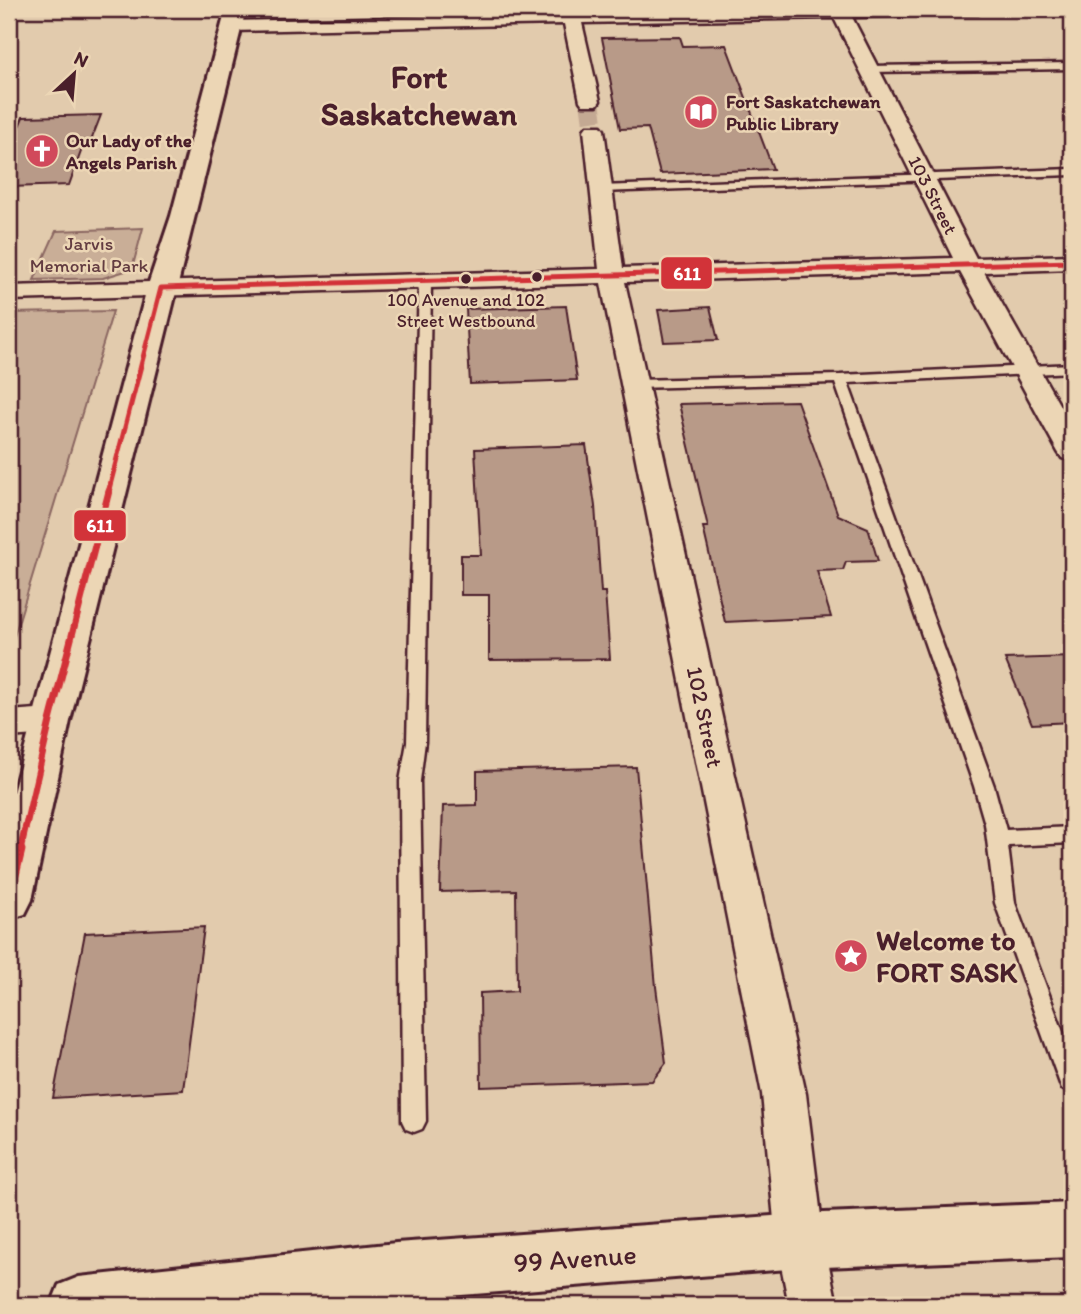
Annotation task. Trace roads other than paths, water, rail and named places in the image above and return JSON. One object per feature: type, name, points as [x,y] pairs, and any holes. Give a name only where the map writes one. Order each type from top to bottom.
[{"type":"street","points":[[9,900],[50,721],[161,288],[184,216],[233,18],[572,19],[840,10],[978,9]]},
{"type":"street","name":"103 Street","points":[[840,10],[968,265],[1072,452]]},
{"type":"street","points":[[572,19],[590,102]]},
{"type":"street","name":"102 Street","points":[[594,130],[612,277],[785,1094],[800,1241],[813,1305]]},
{"type":"street","points":[[9,293],[1072,262]]},
{"type":"street","points":[[9,724],[50,721]]},
{"type":"street","name":"99 Avenue","points":[[79,1305],[396,1282],[800,1241],[1072,1230]]},
{"type":"lane","points":[[869,69],[1072,66]]},
{"type":"lane","points":[[601,189],[1072,172]]},
{"type":"lane","points":[[414,1121],[410,781],[416,742],[425,281]]},
{"type":"lane","points":[[634,384],[840,379],[1072,368]]},
{"type":"lane","points":[[840,379],[984,786],[996,839],[1004,903],[1070,1081]]},
{"type":"lane","points":[[996,839],[1072,835]]},
{"type":"tunnel","points":[[590,101],[594,130]]},
{"type":"place","name":"Fort Saskatchewan Public Library","points":[[701,112]]},
{"type":"place","name":"Our Lady of the Angels Parish","points":[[42,151]]},
{"type":"place","name":"100 Avenue and 102 Street Westbound","points":[[466,279]]},
{"type":"place","name":"Welcome to FORT SASK","points":[[851,956]]},
{"type":"district","name":"Fort Saskatchewan","points":[[419,96]]},
{"type":"park label","name":"Jarvis Memorial Park","points":[[89,254]]}]
